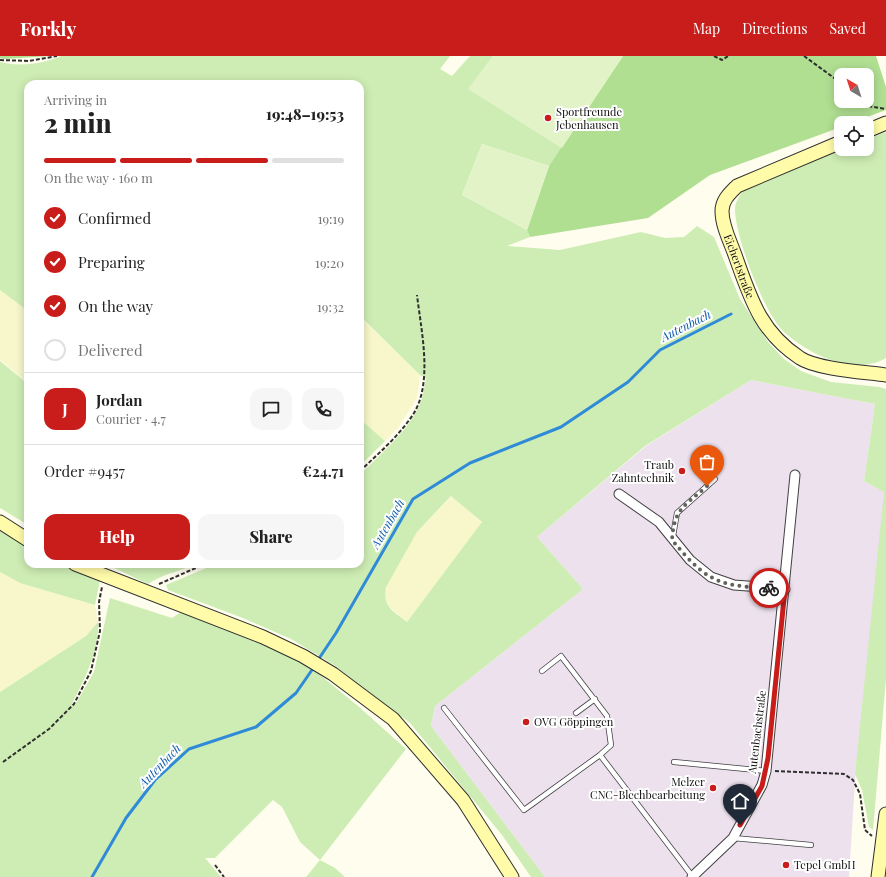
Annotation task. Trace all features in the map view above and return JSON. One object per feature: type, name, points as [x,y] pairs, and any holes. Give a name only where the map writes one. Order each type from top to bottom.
[{"type":"street","points":[[874,128],[886,123]]},
{"type":"street","name":"Eichertstraße","points":[[834,145],[737,186],[725,199],[722,211],[724,226],[754,307],[776,340],[801,360],[833,369],[886,375]]},
{"type":"street","name":"Autenbachstraße","points":[[692,877],[733,838],[762,786],[766,771],[795,475]]},
{"type":"street","points":[[619,494],[659,522],[672,540],[690,560],[711,577],[734,585],[785,589]]},
{"type":"street","points":[[0,522],[24,537]]},
{"type":"street","points":[[85,568],[263,637],[303,656],[332,674],[393,719],[462,800],[512,877]]},
{"type":"street","points":[[878,877],[886,814]]},
{"type":"lane","points":[[672,540],[673,526],[677,513],[715,479]]},
{"type":"lane","points":[[444,708],[524,810],[600,755],[611,745],[607,716],[596,699],[561,656],[542,671]]},
{"type":"lane","points":[[576,713],[596,699]]},
{"type":"lane","points":[[600,755],[692,877]]},
{"type":"lane","points":[[674,762],[766,771]]},
{"type":"lane","points":[[733,838],[811,845]]},
{"type":"path","points":[[0,60],[29,61],[57,56]]},
{"type":"path","points":[[714,56],[722,60],[728,56]]},
{"type":"path","points":[[804,56],[834,78]]},
{"type":"path","points":[[874,107],[886,109]]},
{"type":"path","points":[[364,467],[404,426],[414,412],[419,400],[422,387],[424,357],[417,295]]},
{"type":"path","points":[[145,590],[196,568]]},
{"type":"path","points":[[3,762],[49,729],[74,704],[91,671],[100,631],[99,602],[105,576]]},
{"type":"path","points":[[766,771],[844,774],[853,780],[860,794],[864,830],[872,836],[884,836]]},
{"type":"path","points":[[214,865],[224,877]]},
{"type":"shaded area","points":[[751,380],[875,404],[864,481],[884,492],[881,551],[856,766],[849,877],[545,877],[431,726],[435,706],[583,589],[537,537],[646,446]]},
{"type":"green space","points":[[0,56],[51,56],[4,59],[0,58]]},
{"type":"green space","points":[[61,56],[450,56],[440,69],[452,76],[470,56],[493,56],[469,89],[562,148],[549,166],[482,144],[462,195],[527,230],[530,237],[507,246],[560,250],[641,232],[665,238],[684,237],[697,226],[714,237],[740,299],[768,342],[784,359],[801,371],[831,382],[886,389],[886,679],[873,830],[869,827],[862,790],[855,774],[884,492],[864,481],[875,404],[751,380],[645,446],[537,537],[583,589],[435,706],[431,726],[545,877],[531,877],[502,835],[410,723],[334,665],[291,639],[243,618],[168,590],[166,585],[206,568],[364,568],[364,471],[391,444],[412,419],[421,402],[426,378],[420,375],[364,320],[364,80],[24,80],[24,308],[0,290],[0,62],[7,64],[31,64],[47,61]],"holes":[[[451,496],[482,522],[407,622],[387,604],[385,594],[386,587],[417,532]]]},
{"type":"green space","name":"Sportfreunde Jebenhausen","points":[[493,56],[623,56],[562,148],[468,89]]},
{"type":"green space","points":[[623,56],[876,56],[886,87],[886,110],[870,116],[834,116],[834,130],[710,175],[648,218],[530,237],[527,230],[549,166]]},
{"type":"green space","points":[[886,132],[886,358],[873,363],[860,365],[846,364],[818,355],[805,348],[793,340],[775,322],[759,291],[745,254],[739,236],[735,206],[742,191],[834,152],[834,156],[874,156],[874,136]]},
{"type":"green space","points":[[482,144],[549,166],[527,230],[462,195]]},
{"type":"green space","points":[[0,290],[24,308],[24,380],[0,360]]},
{"type":"green space","points":[[364,321],[420,375],[417,398],[398,428],[385,441],[364,423]]},
{"type":"green space","points":[[0,361],[24,381],[24,523],[0,508]]},
{"type":"green space","points":[[364,423],[385,441],[364,462]]},
{"type":"green space","points":[[452,496],[482,523],[407,622],[388,606],[384,596],[386,586],[417,532]]},
{"type":"green space","points":[[0,531],[24,545],[24,568],[71,568],[100,580],[95,605],[20,583],[0,572]]},
{"type":"green space","points":[[114,568],[185,568],[166,575],[148,584]]},
{"type":"green space","points":[[0,572],[20,583],[95,605],[98,622],[86,636],[0,692]]},
{"type":"green space","points":[[110,598],[172,618],[181,612],[238,632],[309,666],[358,706],[406,749],[320,860],[300,842],[282,807],[273,800],[215,858],[205,858],[221,877],[0,877],[0,692],[86,636],[98,622],[98,633],[94,654],[72,704],[75,705],[94,672]]},
{"type":"green space","points":[[320,860],[335,868],[345,877],[306,877]]},
{"type":"waterway","name":"Autenbach","points":[[318,660],[336,633],[413,499],[470,463],[561,427],[628,382],[660,350],[731,314]]},
{"type":"waterway","name":"Autenbach","points":[[92,877],[126,818],[155,780],[189,749],[256,727],[296,693],[314,667]]},
{"type":"way so far","points":[[707,486],[686,503],[677,513],[673,526],[672,540],[690,560],[711,577],[734,585],[769,588]]},
{"type":"place","name":"Sportfreunde Jebenhausen","points":[[548,118]]},
{"type":"place","name":"Traub Zahntechnik","points":[[682,471]]},
{"type":"place","name":"OVG Göppingen","points":[[526,722]]},
{"type":"place","name":"Melzer CNC-Blechbearbeitung","points":[[713,788]]},
{"type":"place","name":"Tepel GmbH","points":[[786,865]]},
{"type":"route","points":[[740,825],[762,786],[768,758],[785,589],[769,588]]}]
